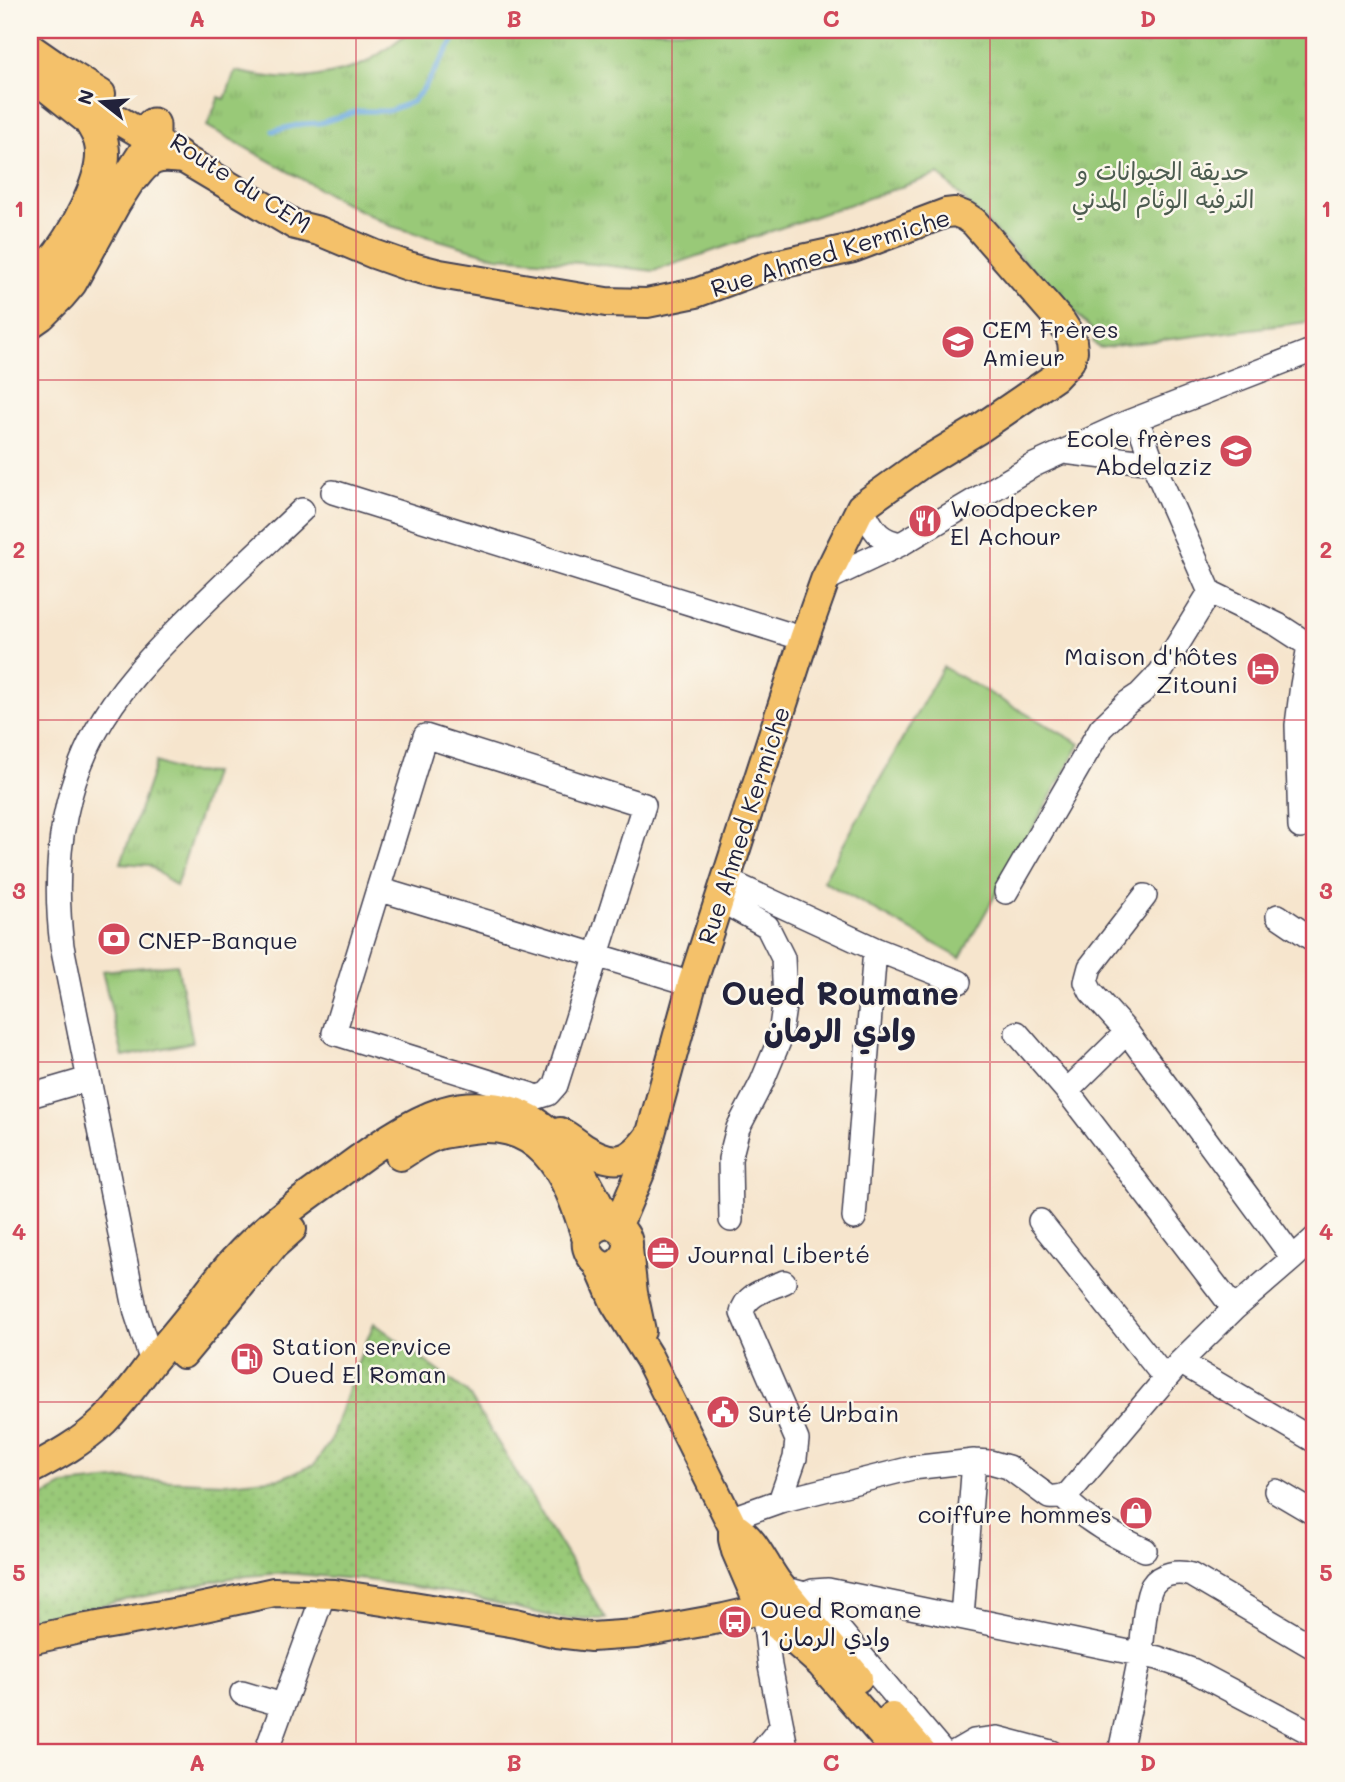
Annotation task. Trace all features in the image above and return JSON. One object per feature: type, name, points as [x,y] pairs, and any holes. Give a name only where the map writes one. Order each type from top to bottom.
[{"type":"highway","points":[[30,68],[89,118],[96,128],[103,150],[99,180],[101,204],[69,282],[59,295],[30,321]]},
{"type":"highway","points":[[30,282],[59,254],[156,139]]},
{"type":"main road","name":"Route du CEM","points":[[30,48],[156,139],[295,225],[319,231]]},
{"type":"main road","name":"Route du CEM","points":[[30,68],[156,139],[295,211],[319,231]]},
{"type":"main road","name":"Rue Ahmed Kermiche","points":[[319,231],[374,254],[440,274],[556,295],[607,302],[647,303],[696,293],[766,267],[853,248],[955,212],[974,222],[1062,323],[1072,341],[1070,360],[1055,377],[890,485],[861,507],[825,580],[804,639],[692,984],[640,1173],[608,1241]]},
{"type":"main road","points":[[30,1470],[79,1443],[104,1420],[132,1389],[231,1263],[258,1235],[299,1202],[382,1144],[425,1118],[446,1110],[490,1107],[531,1119],[545,1129],[569,1154],[608,1241]]},
{"type":"main road","points":[[30,1486],[109,1438],[134,1414],[274,1245],[302,1220],[382,1166],[432,1137],[474,1127],[498,1128],[517,1133],[538,1145],[556,1166],[569,1190],[630,1271],[637,1315],[649,1358],[731,1523],[736,1551],[754,1593],[784,1598],[922,1752]]},
{"type":"main road","points":[[545,1129],[557,1130],[582,1147],[610,1160],[620,1160],[641,1147],[652,1130]]},
{"type":"main road","points":[[31,1641],[274,1592],[324,1594],[450,1611],[557,1633],[591,1637],[636,1634],[700,1623],[784,1598]]},
{"type":"main road","points":[[784,1598],[777,1625],[821,1664],[897,1752]]},
{"type":"street","points":[[825,580],[901,544],[1034,465],[1138,419],[1315,351]]},
{"type":"street","points":[[1138,419],[1153,463],[1210,592],[1278,625],[1313,646],[1302,685],[1297,725],[1300,827]]},
{"type":"street","points":[[1064,453],[1153,463]]},
{"type":"street","points":[[333,492],[804,639]]},
{"type":"street","points":[[861,507],[880,537],[901,544]]},
{"type":"street","points":[[152,1362],[136,1313],[62,946],[57,878],[60,845],[80,764],[111,707],[132,678],[159,649],[302,510]]},
{"type":"street","points":[[1006,892],[1101,728],[1160,673],[1210,592]]},
{"type":"street","points":[[425,736],[644,805],[556,1085],[548,1094],[538,1097],[334,1033],[378,889],[425,736]]},
{"type":"street","points":[[378,889],[692,984]]},
{"type":"street","points":[[723,890],[959,982]]},
{"type":"street","points":[[723,890],[767,926],[783,958],[785,1000],[779,1041],[762,1082],[738,1128],[730,1159],[731,1220]]},
{"type":"street","points":[[1145,896],[1090,967],[1086,982],[1091,992],[1127,1032],[1293,1258]]},
{"type":"street","points":[[1278,916],[1315,941]]},
{"type":"street","points":[[853,1218],[875,949]]},
{"type":"street","points":[[1067,1091],[1127,1032]]},
{"type":"street","points":[[1017,1033],[1067,1091],[1234,1309]]},
{"type":"street","points":[[30,1096],[88,1079]]},
{"type":"street","points":[[1040,1221],[1173,1370],[1315,1441]]},
{"type":"street","points":[[731,1523],[780,1501],[912,1468],[974,1461],[1008,1467],[1049,1497],[1063,1497],[1173,1370],[1234,1309],[1315,1238]]},
{"type":"street","points":[[780,1501],[795,1458],[797,1440],[741,1313],[743,1304],[749,1298],[784,1282]]},
{"type":"street","points":[[962,1617],[974,1461]]},
{"type":"street","points":[[1276,1491],[1315,1514]]},
{"type":"street","points":[[1063,1497],[1098,1527],[1145,1550]]},
{"type":"street","points":[[1120,1752],[1150,1590],[1158,1579],[1181,1572],[1191,1575],[1315,1648]]},
{"type":"street","points":[[784,1598],[828,1590],[1140,1654],[1192,1671],[1315,1735]]},
{"type":"street","points":[[266,1752],[324,1594]]},
{"type":"street","points":[[784,1598],[769,1667],[787,1752]]},
{"type":"street","points":[[784,1598],[816,1602],[943,1752]]},
{"type":"street","points":[[242,1693],[283,1705]]},
{"type":"street","points":[[761,1752],[782,1726]]},
{"type":"street","points":[[955,1752],[974,1741],[998,1738],[1051,1752]]},
{"type":"green space","name":"حديقة الحيوانات و الترفيه الوئام المدني","points":[[411,30],[1315,30],[1315,321],[1099,348],[1093,342],[1097,335],[939,174],[654,271],[497,257],[391,226],[207,126],[219,97],[225,99],[235,71],[288,78],[327,75],[363,64]]},
{"type":"green space","points":[[943,667],[1080,744],[960,958],[823,881]]},
{"type":"green space","points":[[156,762],[182,772],[213,773],[176,886],[149,865],[121,863]]},
{"type":"green space","points":[[177,964],[193,1042],[123,1057],[102,971]]},
{"type":"green space","points":[[374,1323],[467,1392],[606,1619],[559,1618],[453,1593],[368,1580],[285,1573],[235,1577],[30,1620],[30,1503],[65,1485],[125,1479],[226,1483],[281,1478],[314,1465],[330,1442]]},
{"type":"waterway","points":[[273,131],[320,123],[358,111],[388,111],[412,102],[424,88],[460,30]]},
{"type":"place","name":"CEM Frères Amieur","points":[[958,342]]},
{"type":"place","name":"Ecole frères Abdelaziz","points":[[1236,451]]},
{"type":"place","name":"Woodpecker El Achour","points":[[925,521]]},
{"type":"place","name":"Maison d'hôtes Zitouni","points":[[1263,669]]},
{"type":"place","name":"CNEP-Banque","points":[[114,939]]},
{"type":"place","name":"Journal Liberté","points":[[663,1253]]},
{"type":"place","name":"Station service Oued El Roman","points":[[247,1359]]},
{"type":"place","name":"Surté Urbain","points":[[723,1412]]},
{"type":"place","name":"coiffure hommes","points":[[1136,1513]]},
{"type":"place","name":"Oued Romane 1 وادي الرمان","points":[[735,1622]]},
{"type":"district","name":"Oued Roumane وادي الرمان","points":[[840,1010]]}]
